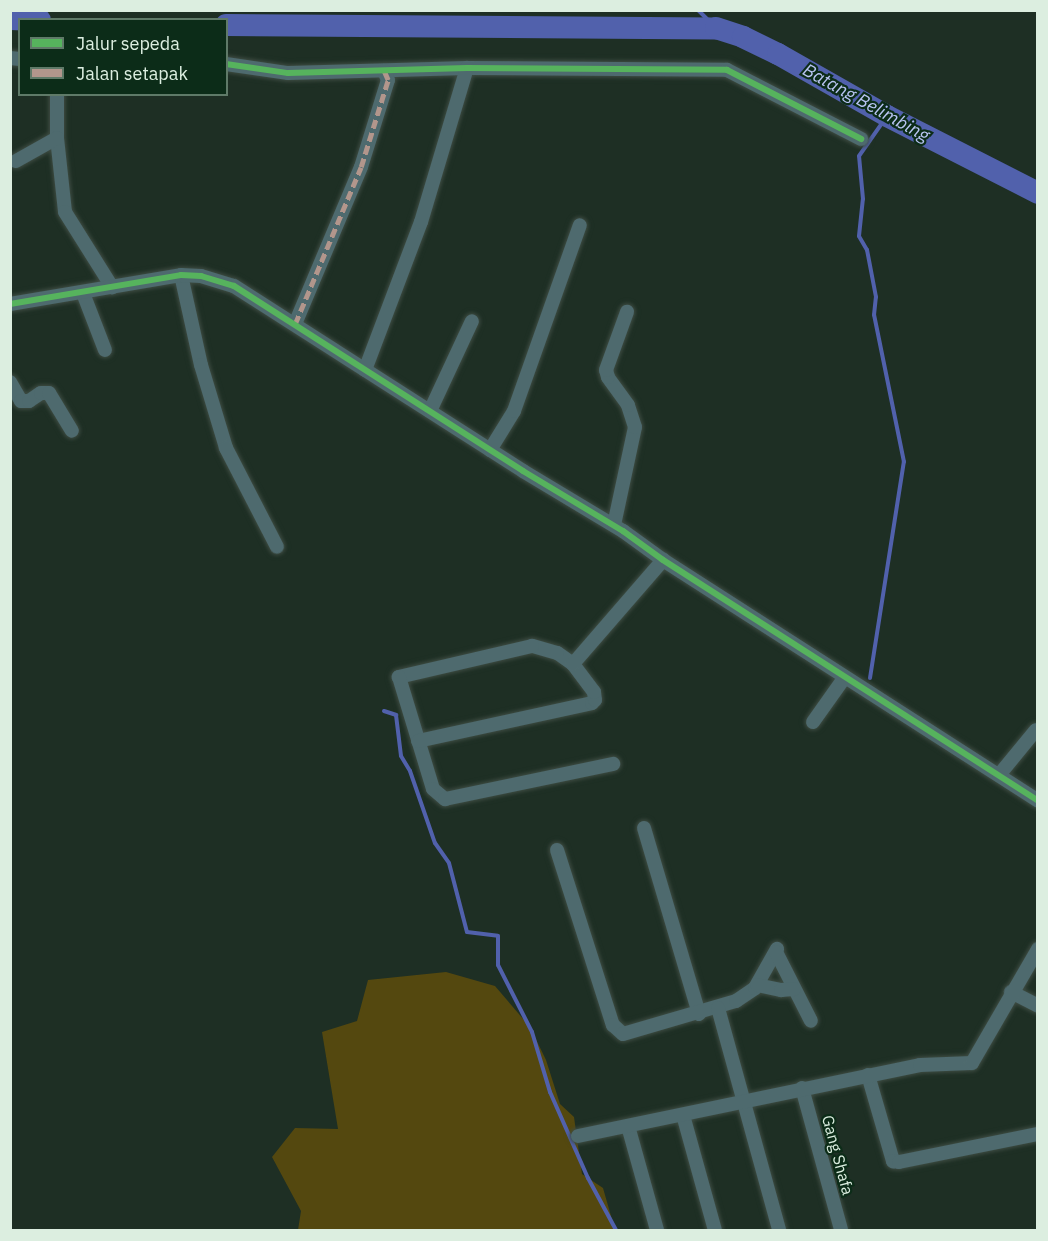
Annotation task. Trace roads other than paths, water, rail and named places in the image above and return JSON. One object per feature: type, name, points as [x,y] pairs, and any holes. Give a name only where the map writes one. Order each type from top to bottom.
[{"type":"street","points":[[228,64],[288,73],[467,68],[727,70],[861,139]]},
{"type":"street","points":[[364,370],[421,222],[467,68]]},
{"type":"street","points":[[295,324],[362,167],[388,80],[384,71]]},
{"type":"street","points":[[57,96],[57,138],[65,212],[112,287]]},
{"type":"street","points":[[16,161],[57,138]]},
{"type":"street","points":[[490,450],[514,411],[580,225]]},
{"type":"street","points":[[181,275],[201,365],[226,448],[277,547]]},
{"type":"street","points":[[10,304],[181,275],[201,276],[234,286],[490,450],[614,525],[663,560],[1038,801]]},
{"type":"street","points":[[83,293],[105,350]]},
{"type":"street","points":[[614,525],[635,427],[628,405],[606,370],[627,312]]},
{"type":"street","points":[[430,411],[472,321]]},
{"type":"street","points":[[10,382],[21,401],[29,401],[41,393],[49,393],[72,431]]},
{"type":"street","points":[[573,664],[663,560]]},
{"type":"street","points":[[418,741],[582,708],[595,700],[594,692],[573,664],[557,654],[532,646],[399,677],[418,741],[433,789],[445,799],[613,764]]},
{"type":"street","points":[[813,722],[845,677]]},
{"type":"street","points":[[999,775],[1036,730]]},
{"type":"street","points":[[644,828],[699,1014]]},
{"type":"street","points":[[557,850],[618,1032],[629,1034],[699,1014],[746,995],[757,985],[777,950],[811,1021]]},
{"type":"street","points":[[578,1136],[920,1065],[972,1063],[1011,992],[1038,949]]},
{"type":"street","points":[[757,985],[781,990],[794,989]]},
{"type":"street","points":[[1011,992],[1038,1006]]},
{"type":"street","points":[[718,1008],[742,1102],[780,1230]]},
{"type":"street","points":[[868,1075],[890,1157],[896,1162],[1038,1134]]},
{"type":"street","name":"Gang Shafa","points":[[802,1088],[841,1230]]},
{"type":"street","points":[[683,1115],[715,1230]]},
{"type":"street","points":[[628,1126],[657,1230]]},
{"type":"waterway","name":"Batang Belimbing","points":[[698,10],[716,28]]},
{"type":"waterway","points":[[10,19],[18,19]]},
{"type":"waterway","points":[[228,25],[716,28],[743,37],[778,54],[887,116],[1038,193]]},
{"type":"waterway","points":[[870,678],[904,462],[874,315],[876,297],[867,250],[859,236],[863,199],[859,156],[887,116]]},
{"type":"waterway","points":[[384,711],[396,715],[401,756],[410,771],[435,843],[449,863],[467,932],[498,936],[498,965],[532,1032],[550,1092],[588,1178],[616,1230]]}]
